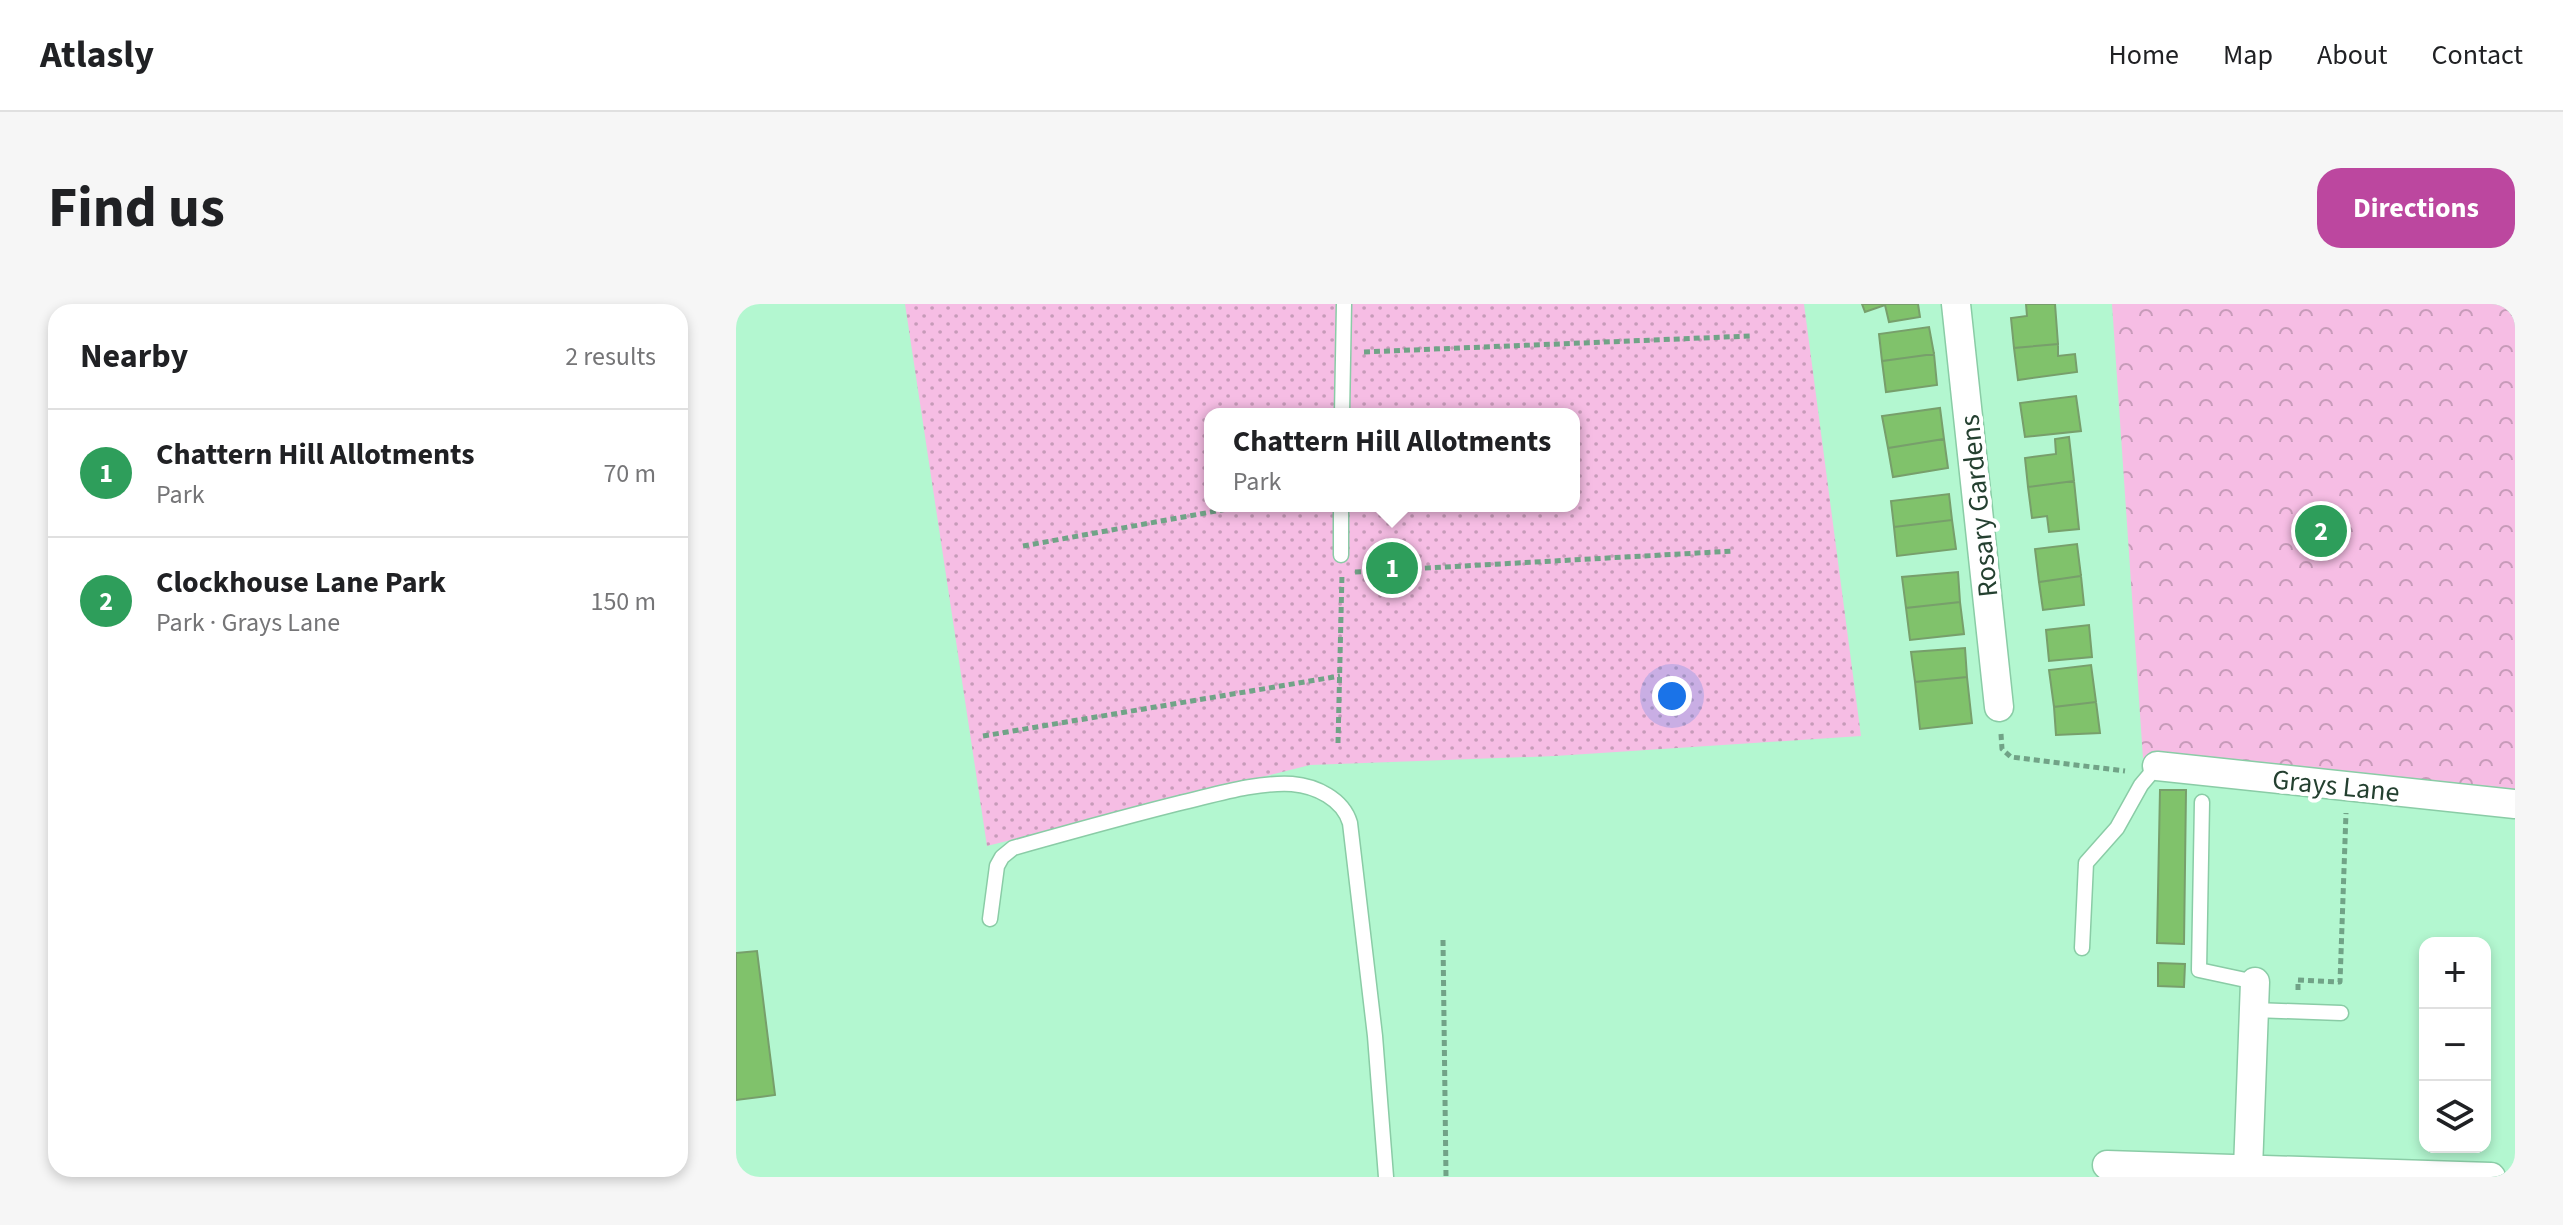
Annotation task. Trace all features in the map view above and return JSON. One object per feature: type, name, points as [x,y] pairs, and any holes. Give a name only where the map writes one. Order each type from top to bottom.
[{"type":"street","name":"Rosary Gardens","points":[[1956,304],[1999,707]]},
{"type":"street","name":"Grays Lane","points":[[2157,766],[2515,804]]},
{"type":"street","points":[[2248,1169],[2254,996]]},
{"type":"street","points":[[2107,1165],[2169,1173],[2248,1169],[2491,1177]]},
{"type":"lane","points":[[1342,408],[1344,304]]},
{"type":"lane","points":[[1341,512],[1341,555]]},
{"type":"lane","points":[[2082,948],[2086,863],[2117,828],[2141,785],[2157,766]]},
{"type":"lane","points":[[990,919],[997,866],[1013,848],[1106,821],[1266,785],[1301,785],[1329,796],[1345,810],[1350,823],[1375,1036],[1386,1177]]},
{"type":"lane","points":[[2202,802],[2199,970],[2254,996],[2297,1011],[2341,1013]]},
{"type":"path","points":[[1343,353],[1750,336]]},
{"type":"path","points":[[1023,546],[1211,512]]},
{"type":"path","points":[[1342,572],[1734,551]]},
{"type":"path","points":[[1338,743],[1341,555]]},
{"type":"path","points":[[983,736],[1340,676]]},
{"type":"path","points":[[1999,707],[2002,749],[2011,757],[2130,772],[2157,766]]},
{"type":"path","points":[[2297,1011],[2298,980],[2340,982],[2346,812]]},
{"type":"path","points":[[1443,940],[1446,1177]]},
{"type":"green space","points":[[905,304],[1804,304],[1861,736],[1555,756],[1310,765],[987,846]]},
{"type":"green space","points":[[2112,304],[2515,304],[2515,796],[2143,758]]},
{"type":"building","points":[[1862,304],[1918,304],[1920,317],[1889,322],[1885,305],[1865,312]]},
{"type":"building","points":[[2026,304],[2055,304],[2058,344],[2014,348],[2011,318],[2027,316]]},
{"type":"building","points":[[1929,327],[1934,354],[1882,361],[1879,334]]},
{"type":"building","points":[[2058,344],[2058,356],[2075,354],[2077,372],[2018,380],[2014,348]]},
{"type":"building","points":[[1934,354],[1937,385],[1886,392],[1882,361]]},
{"type":"building","points":[[2076,396],[2081,431],[2025,437],[2020,403]]},
{"type":"building","points":[[1940,408],[1944,439],[1888,448],[1882,416]]},
{"type":"building","points":[[2069,437],[2074,481],[2028,487],[2025,458],[2056,454],[2055,439]]},
{"type":"building","points":[[1944,439],[1948,468],[1893,477],[1888,448]]},
{"type":"building","points":[[2074,481],[2079,529],[2049,532],[2047,516],[2032,518],[2028,487]]},
{"type":"building","points":[[1949,494],[1952,520],[1894,527],[1891,501]]},
{"type":"building","points":[[1952,520],[1956,549],[1897,556],[1894,527]]},
{"type":"building","points":[[2077,544],[2081,576],[2039,582],[2035,549]]},
{"type":"building","points":[[1958,572],[1960,602],[1906,608],[1902,577]]},
{"type":"building","points":[[2081,576],[2084,605],[2043,610],[2039,582]]},
{"type":"building","points":[[1960,602],[1964,634],[1910,640],[1906,608]]},
{"type":"building","points":[[2089,625],[2092,657],[2049,661],[2046,630]]},
{"type":"building","points":[[1965,648],[1967,677],[1915,682],[1911,652]]},
{"type":"building","points":[[2091,665],[2096,702],[2054,707],[2049,670]]},
{"type":"building","points":[[1967,677],[1972,723],[1920,729],[1915,682]]},
{"type":"building","points":[[2096,702],[2100,733],[2056,735],[2054,707]]},
{"type":"building","points":[[2160,790],[2186,790],[2184,944],[2157,943]]},
{"type":"building","points":[[757,951],[775,1095],[736,1100],[736,953]]},
{"type":"building","points":[[2158,963],[2185,964],[2184,987],[2158,986]]},
{"type":"place","name":"Clockhouse Lane Park","points":[[2321,531]]},
{"type":"place","name":"Chattern Hill Allotments","points":[[1392,568]]}]
